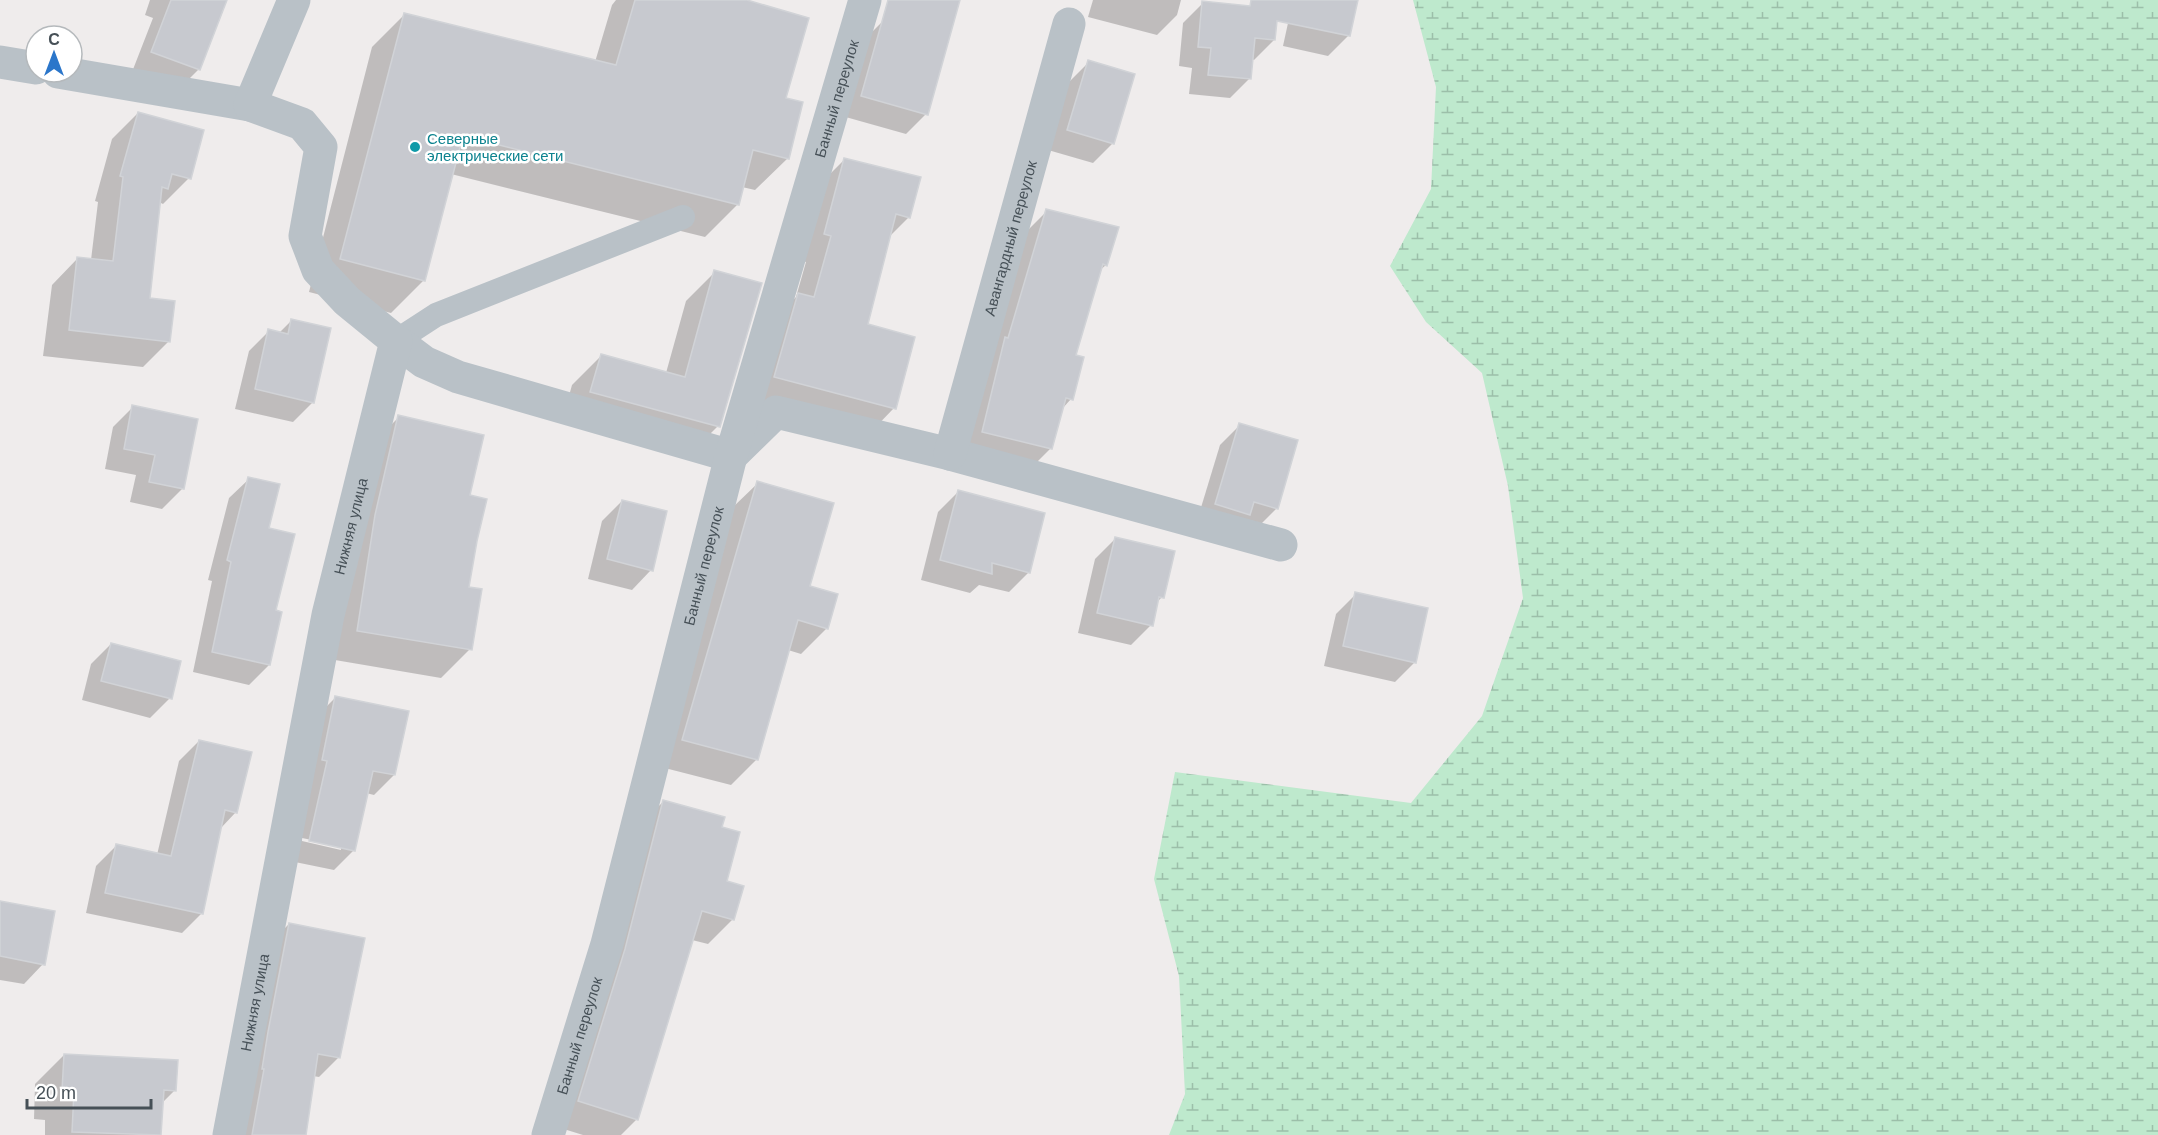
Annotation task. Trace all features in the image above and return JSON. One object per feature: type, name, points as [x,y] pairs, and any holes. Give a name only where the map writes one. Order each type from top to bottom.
[{"type":"street","points":[[250,105],[294,0]]},
{"type":"street","name":"Банный переулок","points":[[548,1135],[607,944],[731,456],[865,0]]},
{"type":"street","name":"Авангардный переулок","points":[[950,454],[1069,24]]},
{"type":"street","points":[[0,62],[24,66]]},
{"type":"street","points":[[84,76],[250,105],[302,124],[321,147],[305,236],[318,270],[347,302],[396,341],[424,362],[458,377],[731,456],[776,412],[950,454],[1281,545]]},
{"type":"street","name":"Нижняя улица","points":[[230,1135],[328,615],[396,341]]},
{"type":"lane","points":[[396,341],[436,315],[684,216]]},
{"type":"green space","points":[[1413,0],[2158,0],[2158,1135],[1169,1135],[1185,1094],[1179,976],[1154,879],[1175,772],[1411,803],[1482,716],[1523,598],[1508,486],[1482,373],[1426,322],[1390,266],[1431,189],[1436,87]]},
{"type":"building","points":[[171,0],[227,0],[200,70],[151,52]]},
{"type":"building","points":[[635,0],[747,0],[809,18],[786,98],[803,102],[789,159],[753,150],[739,205],[463,136],[425,281],[340,259],[404,13],[616,65]]},
{"type":"building","points":[[888,0],[960,0],[928,115],[861,96]]},
{"type":"building","points":[[1251,0],[1358,0],[1350,36],[1277,21],[1275,40],[1255,38],[1251,79],[1208,75],[1211,48],[1198,47],[1202,1],[1250,6]]},
{"type":"building","points":[[1088,60],[1135,74],[1114,144],[1067,130]]},
{"type":"building","points":[[138,112],[204,130],[191,179],[172,174],[168,189],[162,187],[150,298],[175,301],[170,342],[69,330],[77,257],[113,261],[123,177],[120,176]]},
{"type":"building","points":[[844,158],[921,177],[910,218],[896,214],[868,324],[915,337],[896,409],[774,377],[798,293],[814,297],[831,236],[824,234]]},
{"type":"building","points":[[1046,209],[1119,227],[1107,266],[1103,264],[1076,355],[1084,357],[1073,400],[1066,398],[1052,449],[982,432],[1005,337],[1008,338]]},
{"type":"building","points":[[714,270],[762,283],[720,427],[590,392],[601,354],[685,377]]},
{"type":"building","points":[[291,319],[331,328],[314,403],[255,389],[268,329],[288,334]]},
{"type":"building","points":[[132,405],[198,419],[184,489],[149,482],[155,455],[124,449]]},
{"type":"building","points":[[398,415],[484,435],[470,495],[487,499],[469,587],[482,589],[472,650],[357,631],[375,515]]},
{"type":"building","points":[[1239,423],[1298,440],[1278,509],[1254,502],[1250,515],[1215,504]]},
{"type":"building","points":[[248,477],[280,484],[269,528],[295,534],[276,610],[282,612],[270,665],[212,652],[231,562],[227,560]]},
{"type":"building","points":[[757,481],[834,503],[810,586],[838,594],[828,629],[798,620],[758,760],[682,740]]},
{"type":"building","points":[[958,490],[1045,513],[1030,573],[992,563],[992,574],[940,560]]},
{"type":"building","points":[[622,500],[667,511],[653,571],[607,559]]},
{"type":"building","points":[[1115,537],[1175,551],[1164,598],[1159,597],[1153,626],[1097,613]]},
{"type":"building","points":[[1355,592],[1428,608],[1416,663],[1343,646]]},
{"type":"building","points":[[111,643],[181,661],[172,699],[101,681]]},
{"type":"building","points":[[335,696],[409,711],[395,775],[373,771],[355,851],[309,841],[327,761],[322,760]]},
{"type":"building","points":[[199,740],[252,752],[237,813],[225,810],[203,914],[105,893],[116,844],[171,856]]},
{"type":"building","points":[[663,800],[725,817],[722,827],[740,832],[727,881],[744,886],[734,920],[702,911],[638,1120],[578,1101],[625,949]]},
{"type":"building","points":[[0,901],[55,911],[45,965],[0,956]]},
{"type":"building","points":[[289,923],[365,938],[340,1058],[318,1054],[306,1135],[252,1135],[268,1032]]},
{"type":"building","points":[[64,1054],[178,1060],[176,1091],[164,1090],[161,1135],[72,1132],[74,1091],[62,1091]]},
{"type":"place","name":"Северные электрические сети","points":[[415,147]]}]
